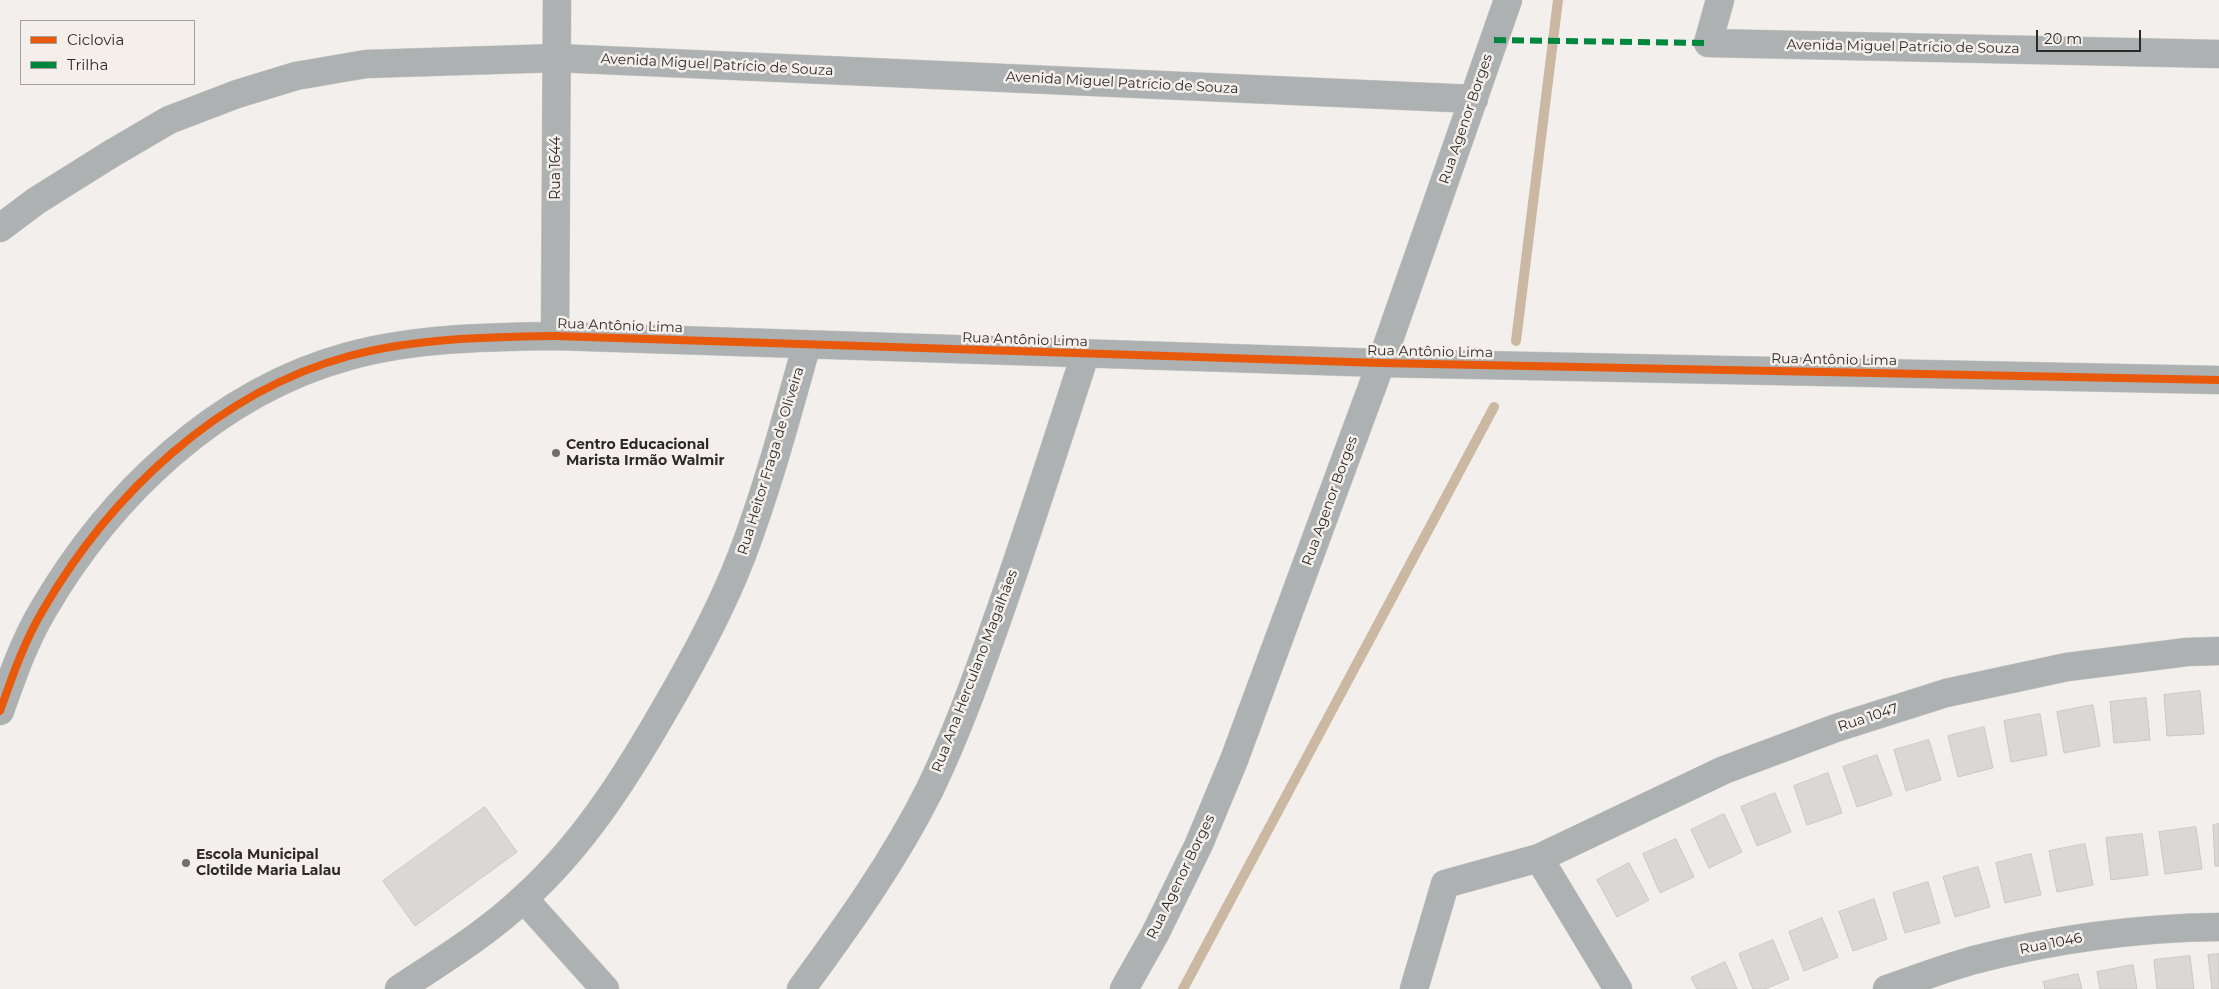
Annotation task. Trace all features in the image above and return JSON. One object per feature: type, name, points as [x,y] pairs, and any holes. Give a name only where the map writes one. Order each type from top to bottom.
[{"type":"street","name":"Rua 1644","points":[[555,336],[557,0]]},
{"type":"street","name":"Rua Agenor Borges","points":[[1124,989],[1155,934],[1199,844],[1234,760],[1380,364],[1508,0]]},
{"type":"street","name":"Avenida Miguel Patrício de Souza","points":[[1720,0],[1708,43],[2219,54]]},
{"type":"street","name":"Avenida Miguel Patrício de Souza","points":[[0,228],[36,200],[169,120],[237,94],[296,76],[366,64],[556,58],[1474,99]]},
{"type":"street","name":"Rua Antônio Lima","points":[[0,711],[17,664],[42,611],[79,555],[119,505],[169,455],[221,414],[283,380],[349,356],[420,343],[481,337],[555,336],[1380,364],[2219,380]]},
{"type":"street","name":"Rua Heitor Fraga de Oliveira","points":[[399,989],[476,937],[524,899],[556,865],[594,819],[637,757],[680,684],[717,614],[742,556],[764,494],[807,344]]},
{"type":"street","name":"Rua Ana Herculano Magalhães","points":[[801,989],[846,928],[896,852],[930,788],[959,722],[986,651],[1028,531],[1085,355]]},
{"type":"street","name":"Rua 1047","points":[[1414,989],[1445,884],[1539,858],[1724,770],[1836,728],[1946,692],[2067,667],[2187,652],[2219,651]]},
{"type":"street","points":[[1539,858],[1618,989]]},
{"type":"street","points":[[524,899],[605,989]]},
{"type":"street","name":"Rua 1046","points":[[1887,989],[1974,960],[2069,939],[2170,928],[2219,927]]},
{"type":"building","points":[[2200,691],[2204,734],[2167,736],[2164,695]]},
{"type":"building","points":[[2146,698],[2150,740],[2114,743],[2110,702]]},
{"type":"building","points":[[2093,705],[2100,746],[2064,753],[2057,712]]},
{"type":"building","points":[[2040,714],[2047,755],[2011,762],[2004,721]]},
{"type":"building","points":[[1984,727],[1993,768],[1958,777],[1948,736]]},
{"type":"building","points":[[1929,740],[1941,780],[1906,791],[1894,750]]},
{"type":"building","points":[[1877,755],[1892,795],[1857,807],[1843,767]]},
{"type":"building","points":[[1828,773],[1842,813],[1807,825],[1794,786]]},
{"type":"building","points":[[1775,793],[1791,832],[1757,846],[1741,807]]},
{"type":"building","points":[[485,807],[517,852],[415,926],[383,881]]},
{"type":"building","points":[[1724,814],[1742,852],[1709,868],[1691,830]]},
{"type":"building","points":[[2219,824],[2219,866],[2215,866],[2213,825]]},
{"type":"building","points":[[2196,827],[2202,869],[2165,874],[2159,832]]},
{"type":"building","points":[[2142,834],[2148,875],[2111,880],[2106,838]]},
{"type":"building","points":[[1676,839],[1694,877],[1660,893],[1643,854]]},
{"type":"building","points":[[2085,844],[2093,885],[2057,892],[2049,851]]},
{"type":"building","points":[[2031,854],[2041,895],[2005,903],[1996,863]]},
{"type":"building","points":[[1629,863],[1649,900],[1617,917],[1597,880]]},
{"type":"building","points":[[1978,867],[1990,907],[1955,917],[1943,877]]},
{"type":"building","points":[[1928,882],[1940,923],[1905,933],[1893,893]]},
{"type":"building","points":[[1874,899],[1887,939],[1853,951],[1839,912]]},
{"type":"building","points":[[1822,918],[1838,957],[1804,971],[1789,932]]},
{"type":"building","points":[[1773,940],[1789,979],[1765,989],[1753,989],[1739,954]]},
{"type":"building","points":[[2219,954],[2219,989],[2212,989],[2208,955]]},
{"type":"building","points":[[2190,956],[2194,989],[2157,989],[2154,960]]},
{"type":"building","points":[[1725,962],[1737,989],[1697,989],[1691,978]]},
{"type":"building","points":[[2133,965],[2137,989],[2100,989],[2097,972]]},
{"type":"building","points":[[2078,974],[2082,989],[2045,989],[2043,982]]},
{"type":"waterway","points":[[1516,341],[1558,0]]},
{"type":"waterway","points":[[1183,989],[1494,407]]},
{"type":"marked path","points":[[1494,40],[1708,43]]},
{"type":"cycle path","points":[[0,711],[30,634],[70,568],[101,527],[134,489],[172,453],[212,422],[255,395],[301,373],[349,356],[399,345],[477,338],[555,336],[1381,363],[2219,380]]},
{"type":"place","name":"Centro Educacional Marista Irmão Walmir","points":[[556,453]]},
{"type":"place","name":"Escola Municipal Clotilde Maria Lalau","points":[[186,863]]}]
